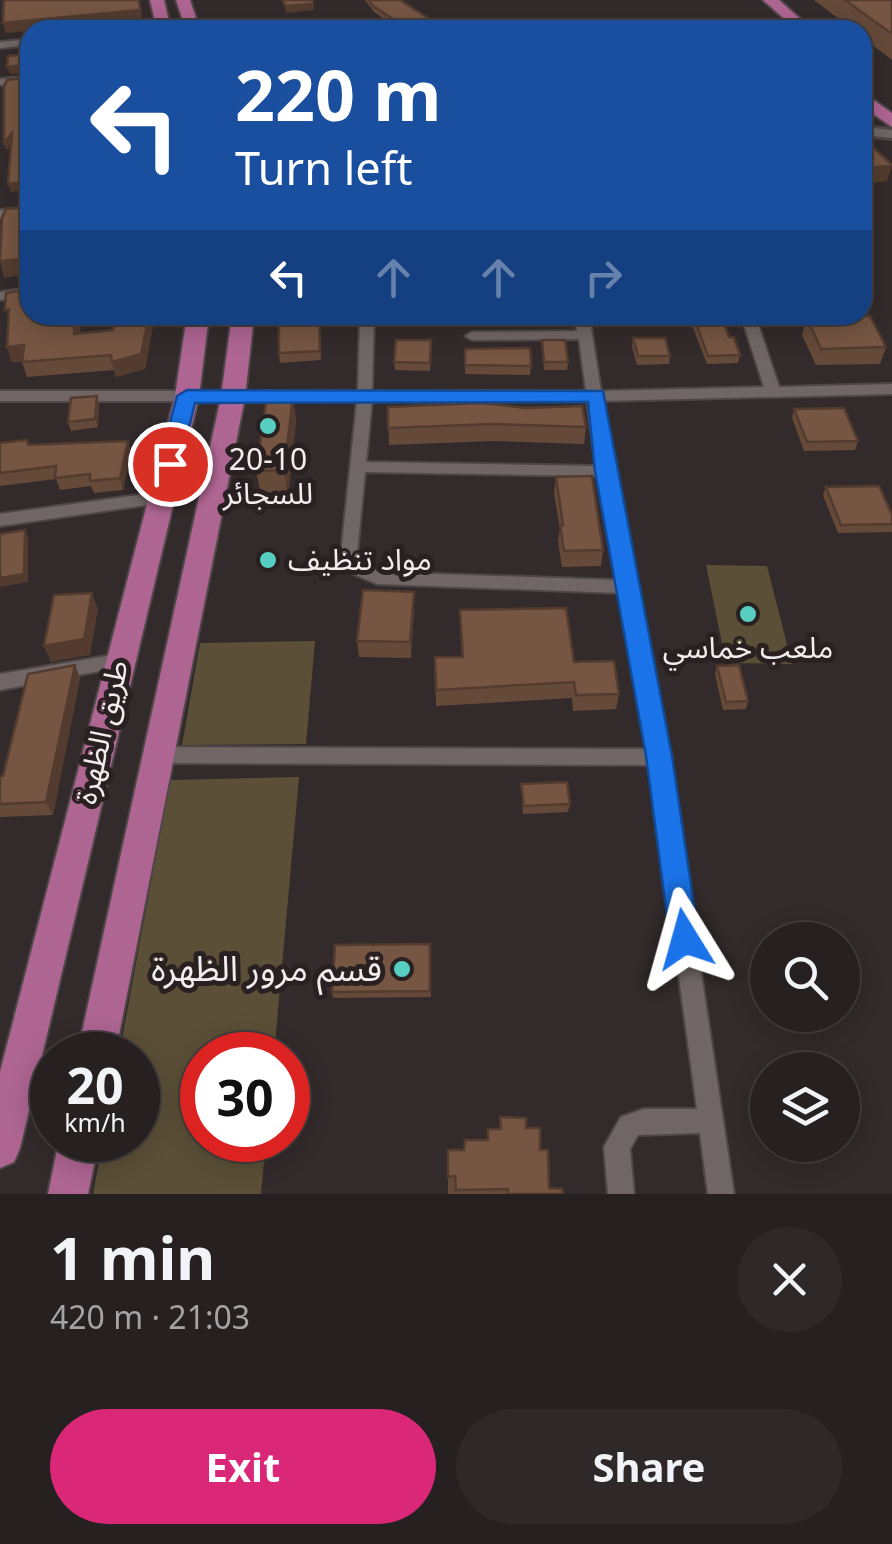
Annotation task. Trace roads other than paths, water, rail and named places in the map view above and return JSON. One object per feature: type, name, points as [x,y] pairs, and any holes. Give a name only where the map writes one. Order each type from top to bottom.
[{"type":"main road","points":[[749,0],[772,20]]},
{"type":"main road","points":[[770,0],[794,20]]},
{"type":"main road","points":[[872,91],[887,111]]},
{"type":"main road","name":"طريق الظهرة","points":[[0,1148],[187,396],[197,325]]},
{"type":"main road","name":"طريق الظهرة","points":[[101,1032],[233,397],[242,325]]},
{"type":"main road","points":[[68,1194],[75,1162]]},
{"type":"street","points":[[368,325],[365,396],[349,554],[357,569],[369,575],[627,587]]},
{"type":"street","points":[[472,336],[585,325],[605,471],[659,756],[721,1194]]},
{"type":"street","points":[[751,325],[774,392]]},
{"type":"street","points":[[0,396],[597,396],[892,390]]},
{"type":"street","points":[[358,468],[605,471]]},
{"type":"street","points":[[0,520],[161,498]]},
{"type":"street","points":[[0,682],[119,661]]},
{"type":"street","points":[[158,755],[659,756]]},
{"type":"street","points":[[621,1194],[617,1147],[630,1126],[644,1121],[711,1121]]},
{"type":"place","name":"20-10 للسجائر","points":[[268,426]]},
{"type":"place","name":"مواد تنظيف","points":[[268,560]]},
{"type":"place","name":"ملعب خماسي","points":[[748,614]]},
{"type":"place","name":"قسم مرور الظهرة","points":[[402,969]]}]
